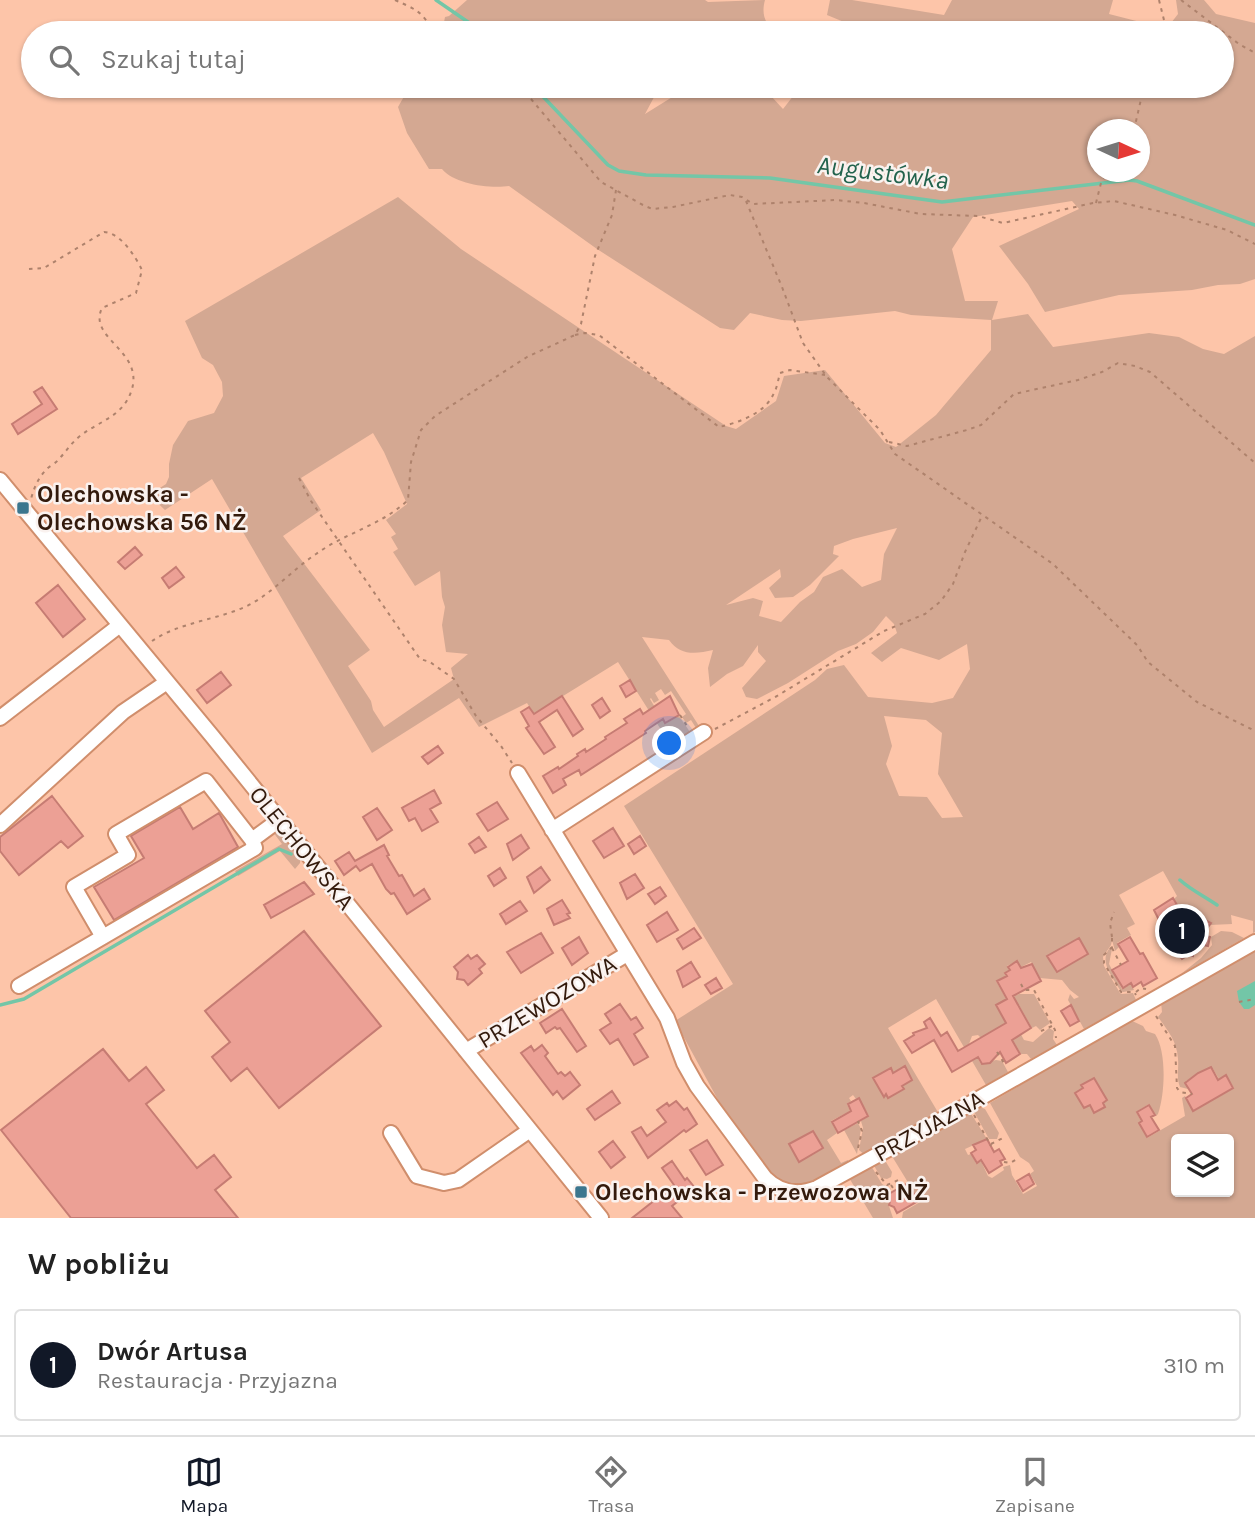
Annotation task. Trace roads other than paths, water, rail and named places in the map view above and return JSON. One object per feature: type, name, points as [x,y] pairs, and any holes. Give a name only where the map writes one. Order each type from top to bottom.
[{"type":"street","name":"OLECHOWSKA","points":[[0,480],[601,1218]]},
{"type":"street","points":[[0,718],[120,625]]},
{"type":"street","points":[[0,825],[123,712],[167,682]]},
{"type":"street","points":[[552,830],[704,732]]},
{"type":"street","name":"PRZEWOZOWA","points":[[519,773],[667,1018]]},
{"type":"street","points":[[19,986],[256,848],[206,781],[116,834],[128,855],[74,887],[103,937]]},
{"type":"street","points":[[252,840],[279,820]]},
{"type":"street","name":"PRZYJAZNA","points":[[667,1018],[684,1063],[697,1086],[773,1186],[791,1193],[809,1191],[1014,1079],[1145,1000],[1255,942]]},
{"type":"street","name":"PRZEWOZOWA","points":[[466,1051],[627,954]]},
{"type":"street","points":[[391,1133],[417,1176],[444,1183],[458,1180],[530,1130]]},
{"type":"waterway","name":"Augustówka","points":[[436,0],[467,21]]},
{"type":"waterway","name":"Augustówka","points":[[544,98],[608,165],[619,171],[646,175],[770,178],[942,202],[1129,180],[1255,225]]},
{"type":"waterway","points":[[0,1005],[24,999],[279,849],[291,854]]},
{"type":"waterway","points":[[1180,880],[1217,905]]},
{"type":"place","name":"Olechowska - Olechowska 56 NŻ","points":[[23,508]]},
{"type":"place","name":"Dwór Artusa","points":[[1182,931]]},
{"type":"place","name":"Olechowska - Przewozowa NŻ","points":[[581,1192]]}]
